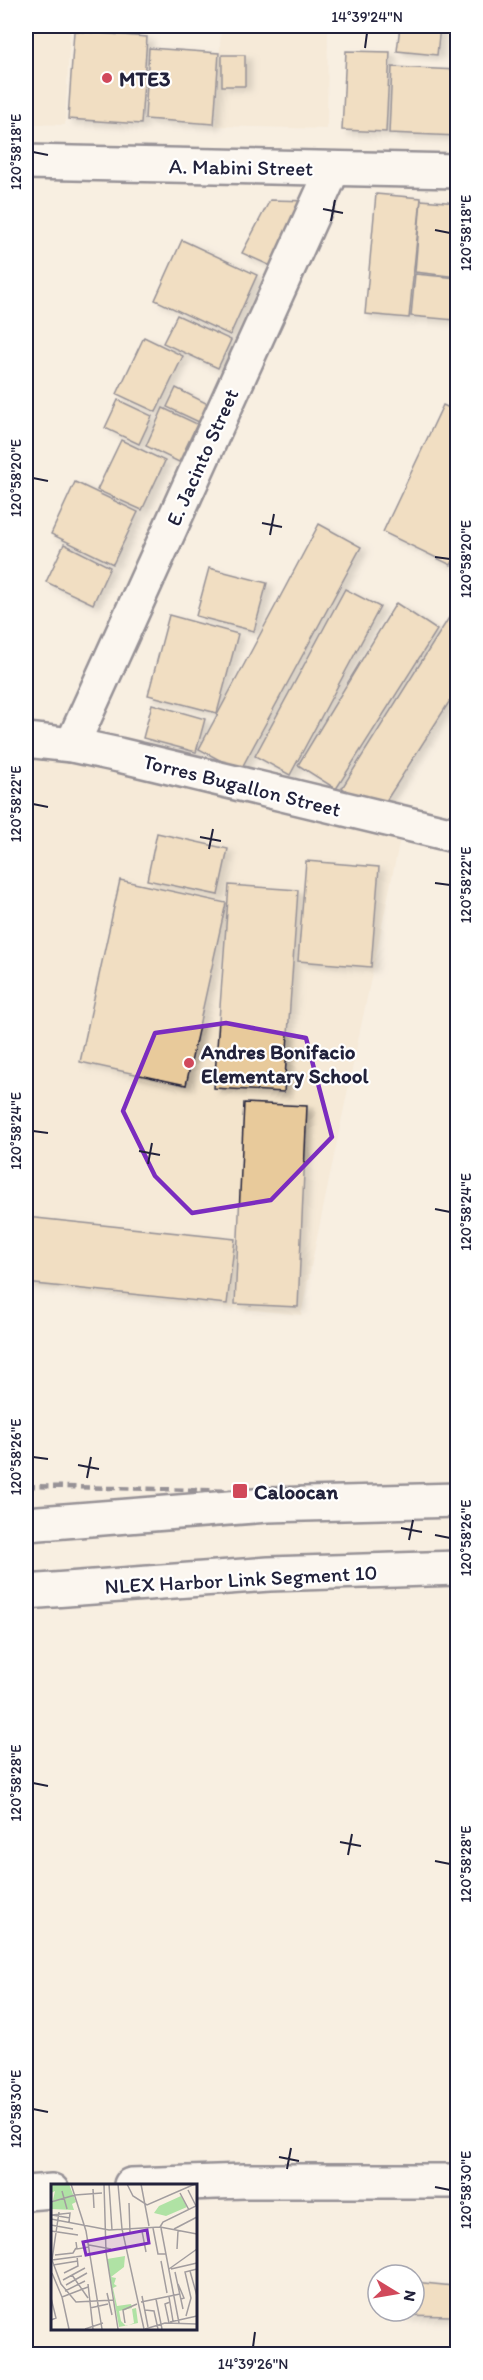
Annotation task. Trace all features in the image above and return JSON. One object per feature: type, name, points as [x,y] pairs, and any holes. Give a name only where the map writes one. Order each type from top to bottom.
[{"type":"main road","name":"A. Mabini Street","points":[[26,162],[458,171]]},
{"type":"main road","name":"E. Jacinto Street","points":[[72,745],[333,169]]},
{"type":"main road","name":"Torres Bugallon Street","points":[[26,740],[72,745],[458,836]]},
{"type":"main road","points":[[26,1524],[267,1505],[458,1500]]},
{"type":"main road","name":"NLEX Harbor Link Segment 10","points":[[26,1592],[269,1574],[458,1568]]},
{"type":"main road","points":[[160,2184],[245,2181],[458,2181]]},
{"type":"main road","points":[[26,2193],[51,2191]]},
{"type":"highlighted area","points":[[226,1023],[306,1038],[332,1137],[271,1200],[192,1213],[155,1176],[123,1111],[155,1033]]},
{"type":"shaded area","points":[[26,26],[70,26],[65,125],[26,124]]},
{"type":"shaded area","points":[[221,26],[328,26],[327,129],[216,126]]},
{"type":"shaded area","name":"Andres Bonifacio Elementary School","points":[[26,756],[128,773],[400,839],[301,1315],[26,1286]]},
{"type":"building","points":[[400,26],[440,26],[437,55],[397,51]]},
{"type":"building","name":"MTE3","points":[[74,31],[147,37],[141,124],[68,119]]},
{"type":"building","points":[[149,48],[219,53],[214,124],[145,119]]},
{"type":"building","points":[[346,51],[390,52],[386,132],[342,130]]},
{"type":"building","points":[[222,55],[245,55],[245,86],[222,86]]},
{"type":"building","points":[[392,67],[458,70],[458,136],[389,133]]},
{"type":"building","points":[[376,194],[421,198],[409,318],[365,314]]},
{"type":"building","points":[[270,200],[312,201],[280,270],[242,253]]},
{"type":"building","points":[[421,200],[458,203],[458,277],[415,272]]},
{"type":"building","points":[[182,240],[257,275],[230,335],[155,300]]},
{"type":"building","points":[[415,274],[458,278],[455,320],[411,316]]},
{"type":"building","points":[[177,315],[231,340],[218,368],[163,343]]},
{"type":"building","points":[[144,337],[183,356],[156,412],[117,394]]},
{"type":"building","points":[[176,388],[208,404],[199,422],[167,407]]},
{"type":"building","points":[[118,400],[152,416],[139,444],[105,428]]},
{"type":"building","points":[[443,405],[458,412],[458,551],[451,565],[383,532]]},
{"type":"building","points":[[163,408],[197,424],[179,462],[146,446]]},
{"type":"building","points":[[121,440],[165,461],[142,510],[97,490]]},
{"type":"building","points":[[75,482],[138,512],[113,564],[51,534]]},
{"type":"building","points":[[319,524],[361,547],[240,771],[199,749]]},
{"type":"building","points":[[64,544],[110,567],[93,604],[46,582]]},
{"type":"building","points":[[209,568],[267,583],[254,631],[196,616]]},
{"type":"building","points":[[345,589],[380,607],[290,775],[255,756]]},
{"type":"building","points":[[396,603],[437,630],[336,789],[298,765]]},
{"type":"building","points":[[169,615],[238,634],[217,713],[148,695]]},
{"type":"building","points":[[450,616],[458,621],[458,688],[379,812],[342,788]]},
{"type":"building","points":[[152,704],[205,719],[196,752],[143,738]]},
{"type":"building","points":[[157,833],[228,849],[218,895],[147,880]]},
{"type":"building","points":[[306,861],[379,867],[371,967],[298,961]]},
{"type":"building","points":[[120,880],[226,903],[186,1085],[80,1062]]},
{"type":"building","points":[[229,885],[298,890],[284,1092],[214,1088]]},
{"type":"building","points":[[244,1103],[307,1106],[298,1307],[235,1304]]},
{"type":"building","points":[[26,1217],[235,1239],[227,1304],[26,1283]]},
{"type":"building","points":[[426,2283],[453,2286],[452,2316],[426,2315]]},
{"type":"railway","points":[[26,1486],[240,1491],[458,1505]]},
{"type":"place","name":"MTE3","points":[[107,78]]},
{"type":"place","name":"Andres Bonifacio Elementary School","points":[[189,1063]]},
{"type":"place","name":"Caloocan","points":[[240,1491]]}]
